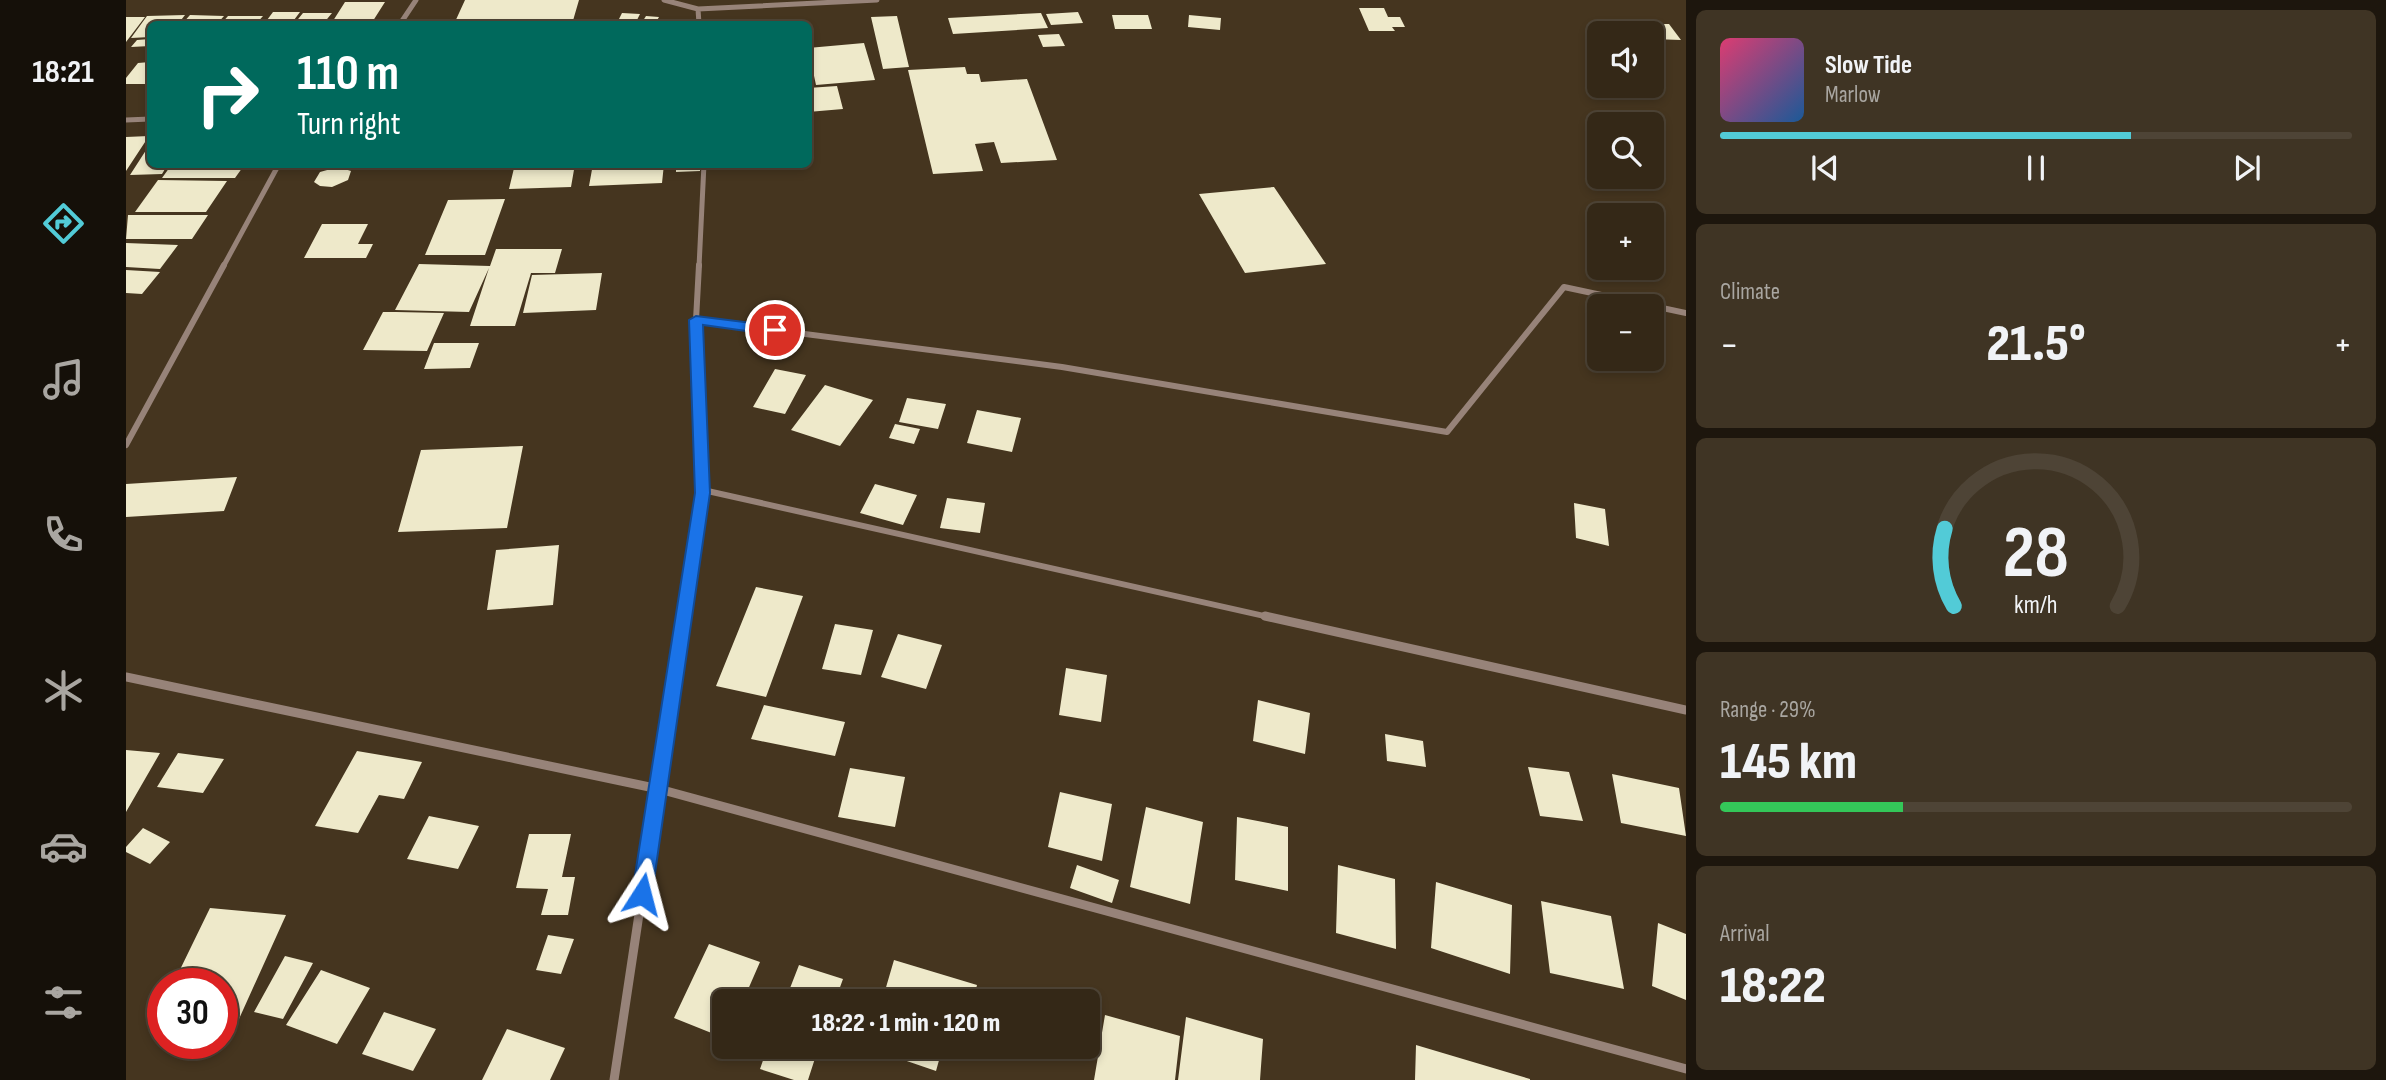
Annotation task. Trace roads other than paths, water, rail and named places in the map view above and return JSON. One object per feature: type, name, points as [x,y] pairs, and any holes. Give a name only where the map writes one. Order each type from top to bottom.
[{"type":"street","points":[[402,21],[416,0]]},
{"type":"street","points":[[664,0],[698,9],[877,0]]},
{"type":"street","points":[[698,9],[699,21]]},
{"type":"street","points":[[126,120],[147,119]]},
{"type":"street","points":[[126,445],[277,168]]},
{"type":"street","points":[[614,1080],[703,490],[696,320],[704,168]]},
{"type":"street","points":[[696,320],[1062,367],[1447,432],[1564,288],[1686,313]]},
{"type":"street","points":[[703,490],[1686,710]]},
{"type":"street","points":[[126,677],[659,789],[1686,1069]]}]
